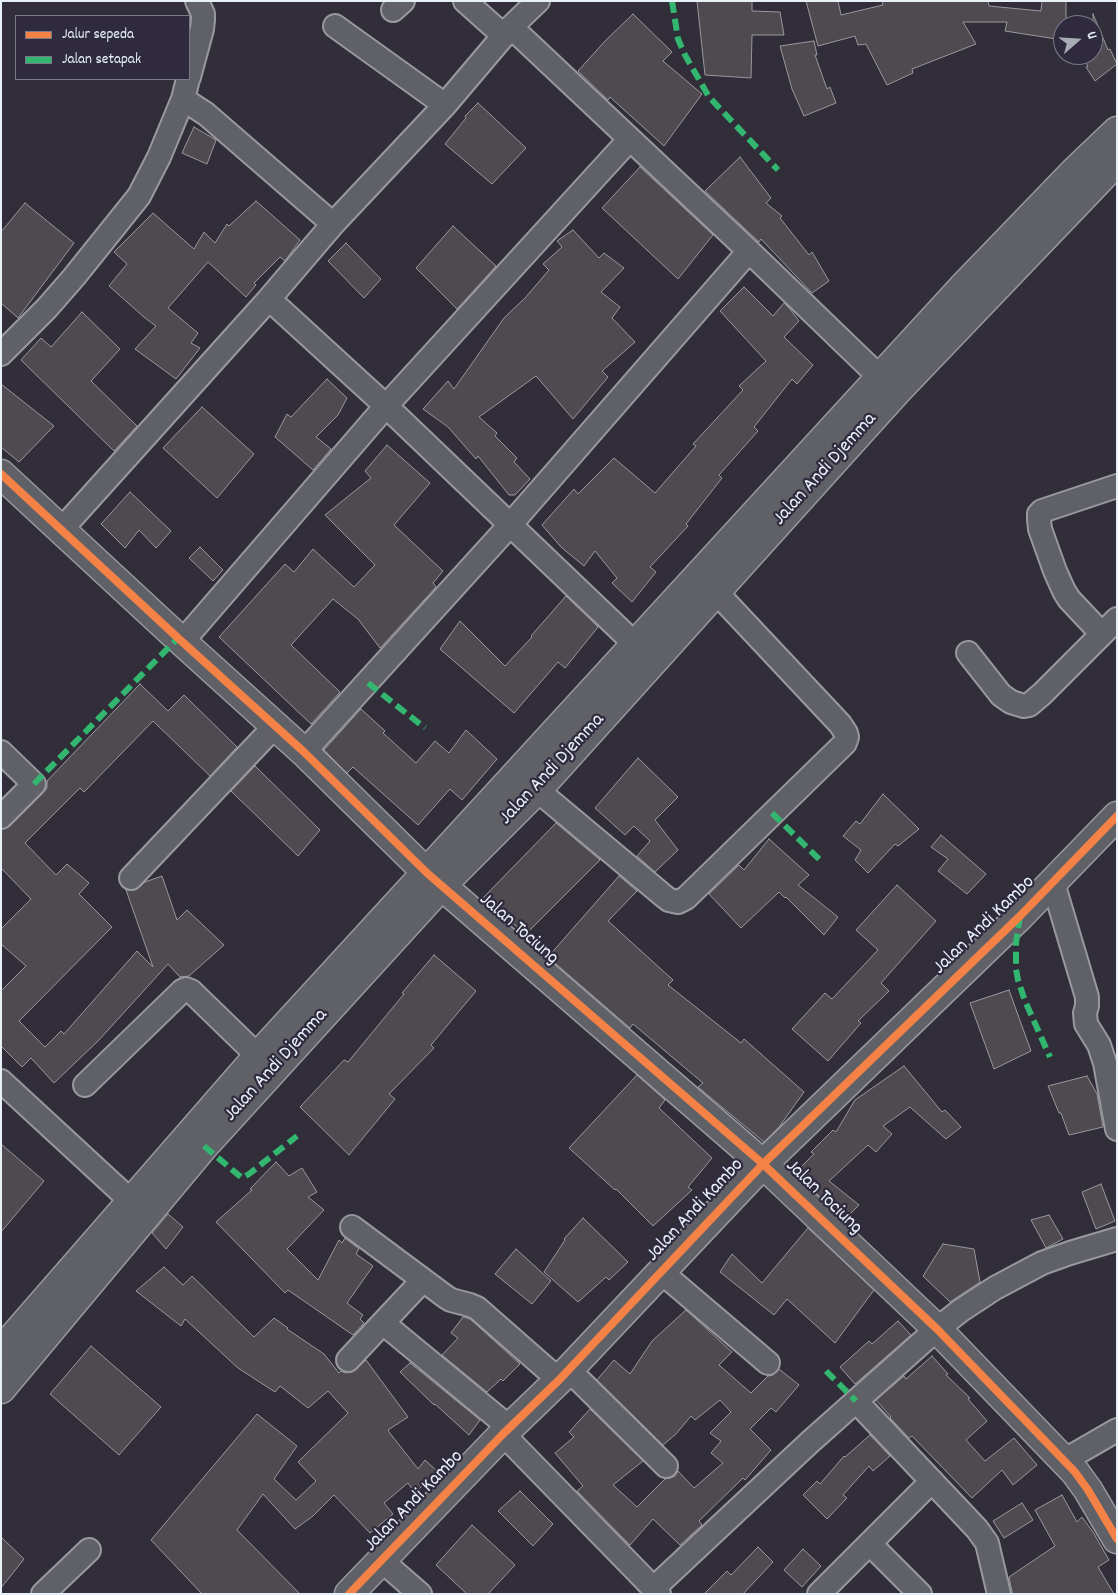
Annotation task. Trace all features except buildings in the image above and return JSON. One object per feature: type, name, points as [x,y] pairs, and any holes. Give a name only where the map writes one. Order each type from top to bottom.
[{"type":"main road","name":"Jalan Andi Djemma","points":[[1,1388],[12,1378],[139,1207],[258,1056],[435,879],[537,790],[716,592],[888,385],[970,280],[1116,134]]},
{"type":"main road","name":"Jalan Andi Djemma","points":[[1,1351],[139,1207],[204,1146],[636,645],[888,385],[1117,161]]},
{"type":"main road","name":"Jalan Tociung","points":[[1,474],[304,752],[435,879],[763,1164],[937,1329],[1065,1460],[1088,1490],[1117,1539]]},
{"type":"main road","name":"Jalan Andi Kambo","points":[[349,1594],[563,1374],[763,1164],[1020,916],[1117,816]]},
{"type":"street","points":[[190,71],[203,20],[203,14],[197,1]]},
{"type":"street","points":[[465,1],[507,32],[630,140],[888,385]]},
{"type":"street","points":[[61,530],[269,299],[333,224],[444,105],[507,32],[538,1]]},
{"type":"street","points":[[334,26],[444,105]]},
{"type":"street","points":[[186,85],[206,114],[333,224]]},
{"type":"street","points":[[1,354],[47,308],[139,196],[159,157],[186,85]]},
{"type":"street","points":[[182,642],[386,406],[630,140]]},
{"type":"street","points":[[304,752],[510,525],[749,251]]},
{"type":"street","points":[[269,299],[386,406],[636,645]]},
{"type":"street","points":[[968,654],[1001,695],[1011,702],[1024,706],[1029,705],[1042,694],[1109,626],[1069,599],[1064,591],[1055,572],[1040,529],[1039,514],[1042,511],[1117,486]]},
{"type":"street","points":[[537,790],[665,897],[678,902],[686,898],[844,743],[847,737],[840,724],[716,592]]},
{"type":"street","points":[[131,878],[275,726]]},
{"type":"street","points":[[1,752],[34,784],[1,817]]},
{"type":"street","points":[[1053,883],[1087,997],[1086,1024],[1099,1045],[1105,1063],[1117,1129]]},
{"type":"street","points":[[85,1085],[186,989],[191,991],[258,1056]]},
{"type":"street","points":[[1,1081],[139,1207]]},
{"type":"street","points":[[352,1227],[451,1300],[477,1308],[563,1374],[666,1466]]},
{"type":"street","points":[[382,1323],[507,1431],[657,1591],[856,1401],[960,1311],[989,1291],[1026,1271],[1070,1253],[1117,1239]]},
{"type":"street","points":[[661,1272],[768,1363]]},
{"type":"street","points":[[348,1360],[423,1280]]},
{"type":"street","points":[[856,1401],[977,1529],[987,1542],[999,1594]]},
{"type":"street","points":[[1065,1460],[1117,1430]]},
{"type":"street","points":[[820,1594],[932,1481]]},
{"type":"street","points":[[870,1544],[920,1594]]},
{"type":"street","points":[[43,1594],[89,1550]]},
{"type":"street","points":[[381,1560],[420,1594]]},
{"type":"marked path","points":[[672,1],[678,39],[709,97],[778,170]]},
{"type":"marked path","points":[[34,784],[178,638]]},
{"type":"marked path","points":[[368,683],[425,728]]},
{"type":"marked path","points":[[772,813],[820,860]]},
{"type":"marked path","points":[[1020,916],[1016,943],[1018,980],[1025,1001],[1050,1057]]},
{"type":"marked path","points":[[204,1146],[242,1178],[297,1136]]},
{"type":"marked path","points":[[826,1371],[856,1401]]},
{"type":"cycle path","points":[[1,474],[304,752],[427,873],[763,1164],[937,1329],[1075,1472],[1117,1539]]},
{"type":"cycle path","points":[[349,1594],[503,1434],[559,1380],[763,1164],[1020,916],[1117,816]]}]
